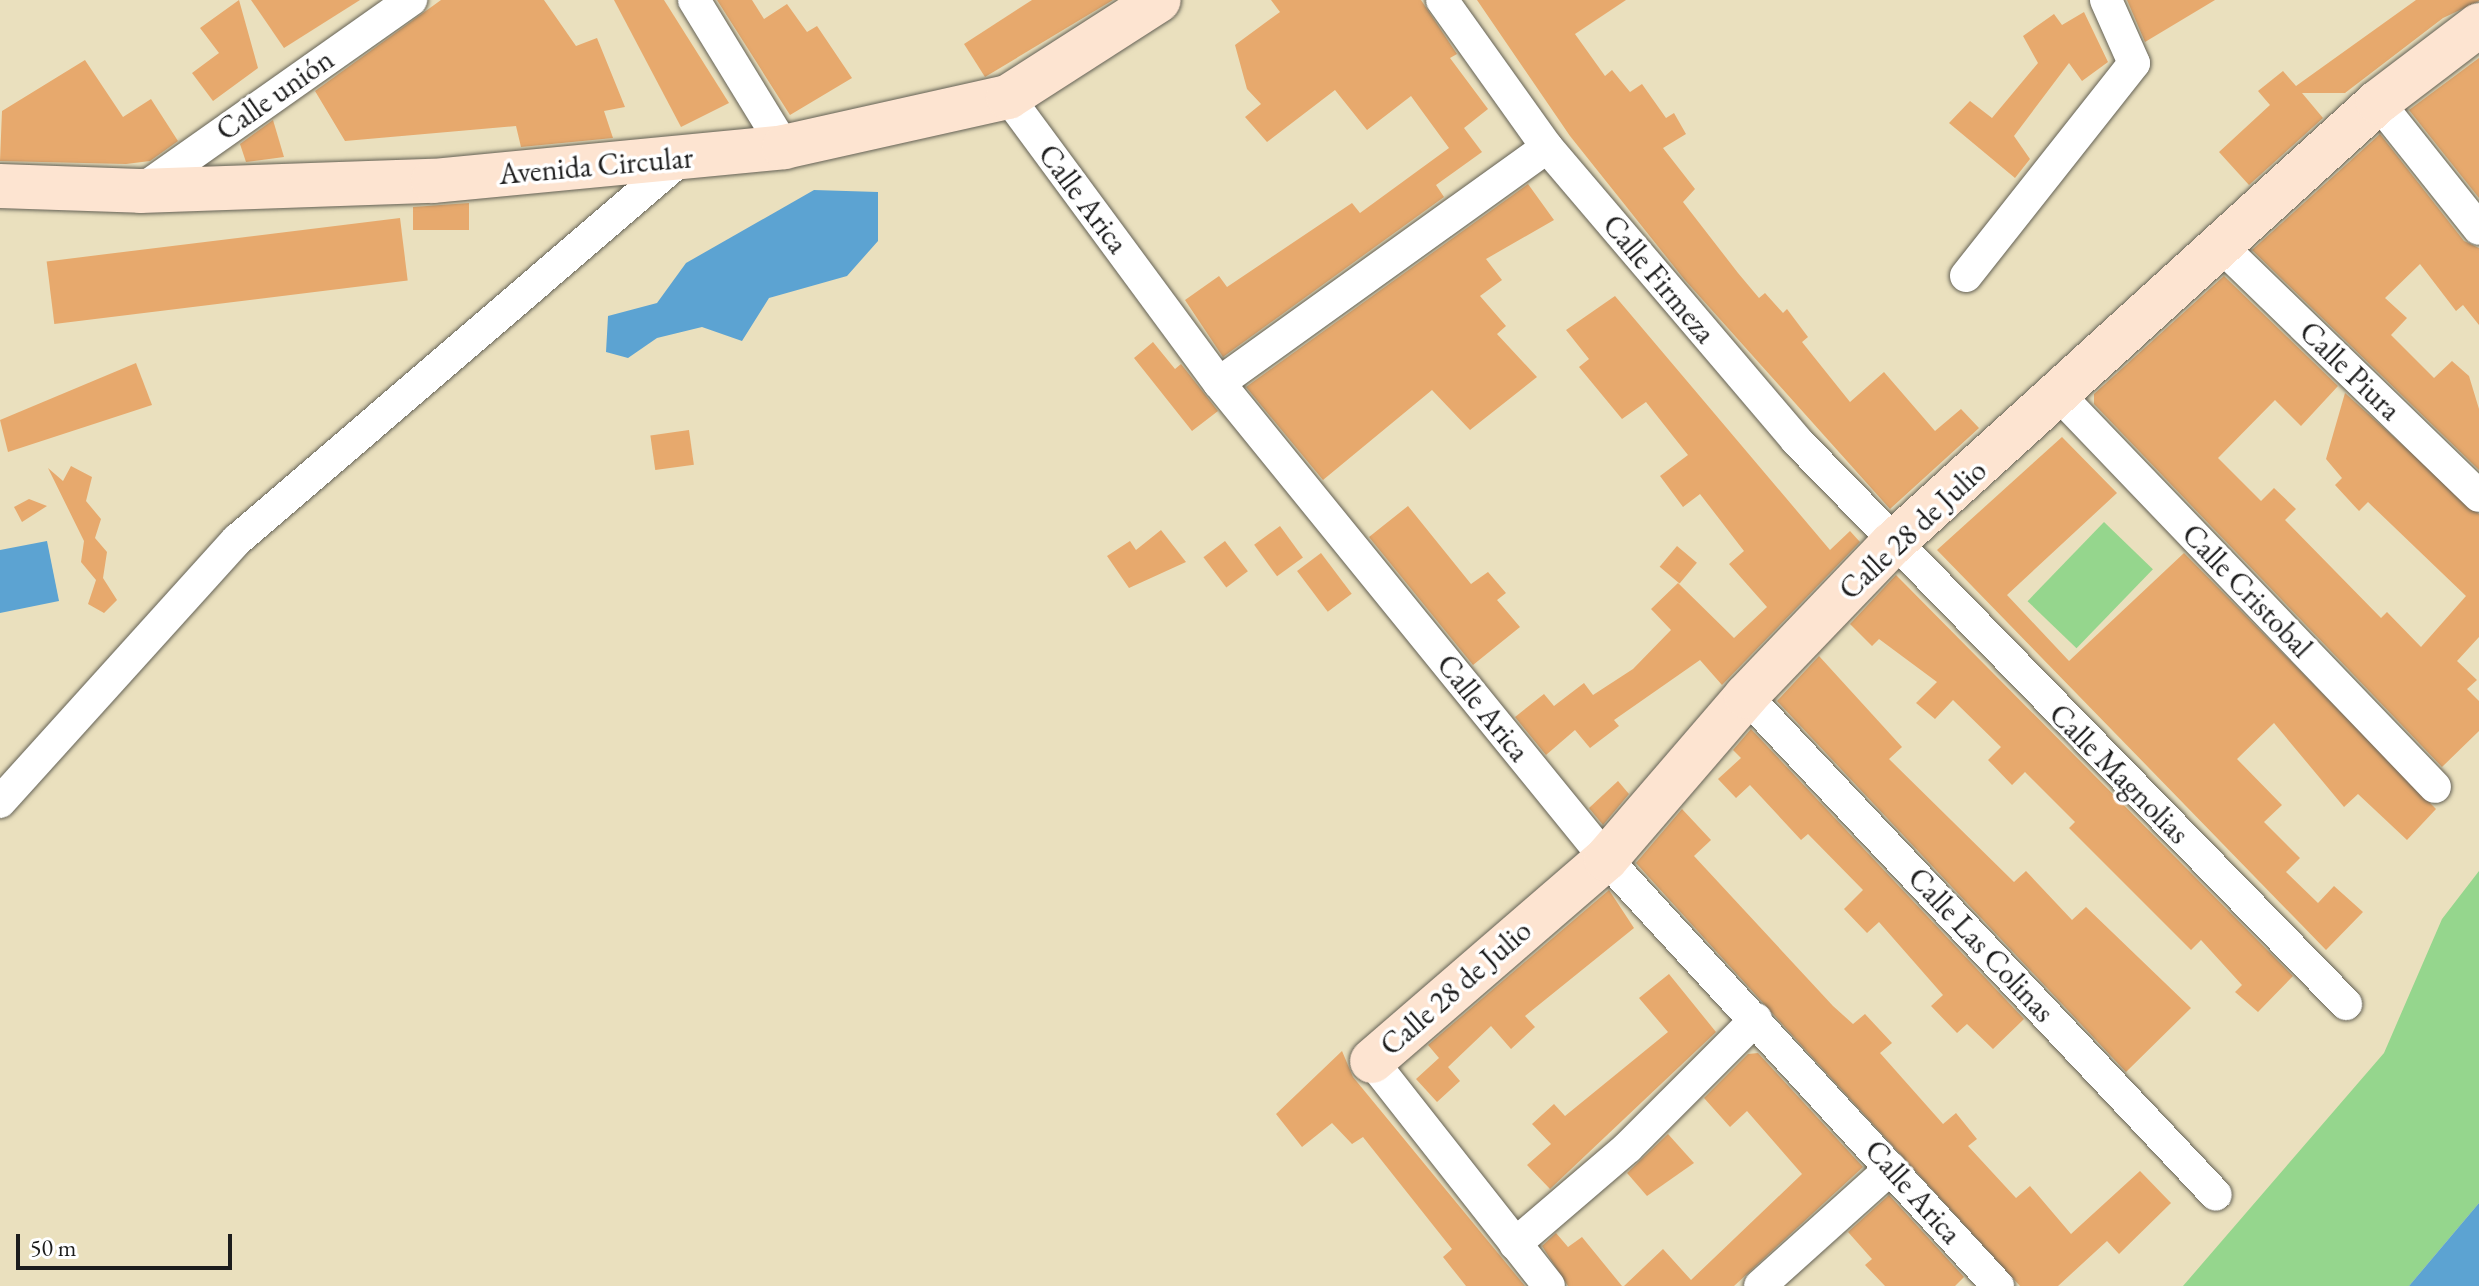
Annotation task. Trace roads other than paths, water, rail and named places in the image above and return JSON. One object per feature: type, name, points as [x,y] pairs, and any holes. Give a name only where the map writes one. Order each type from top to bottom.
[{"type":"street","name":"Calle unión","points":[[140,191],[411,0]]},
{"type":"street","points":[[694,0],[784,147]]},
{"type":"street","name":"Avenida Circular","points":[[0,186],[140,191],[433,181],[784,147],[1008,97],[1159,0]]},
{"type":"street","name":"Calle Firmeza","points":[[1442,0],[1547,147],[1892,544]]},
{"type":"street","points":[[1966,276],[2134,63],[2106,0]]},
{"type":"street","name":"Calle 28 de Julio","points":[[1372,1061],[1606,859],[1746,696],[1892,544],[2378,102],[2479,25]]},
{"type":"street","name":"Calle Arica","points":[[1008,97],[1219,383],[1606,859],[1998,1286]]},
{"type":"street","points":[[2378,102],[2479,229]]},
{"type":"street","points":[[1219,383],[1547,147]]},
{"type":"street","points":[[0,802],[237,540],[681,159]]},
{"type":"street","name":"Calle Piura","points":[[2221,246],[2479,496]]},
{"type":"street","name":"Calle Cristobal","points":[[2059,395],[2435,787]]},
{"type":"street","name":"Calle Magnolias","points":[[1892,544],[2346,1004]]},
{"type":"street","name":"Calle Las Colinas","points":[[1746,696],[2216,1195]]},
{"type":"street","points":[[1515,1244],[1628,1147],[1756,1019]]},
{"type":"street","points":[[1372,1061],[1549,1286]]},
{"type":"street","points":[[1760,1286],[1891,1168]]},
{"type":"water","points":[[814,190],[878,192],[878,241],[847,276],[769,298],[742,341],[702,327],[657,338],[628,358],[606,352],[608,316],[657,303],[686,263]]},
{"type":"water","points":[[47,541],[59,601],[0,613],[0,550]]},
{"type":"water","points":[[2479,1203],[2479,1286],[2409,1286]]}]
